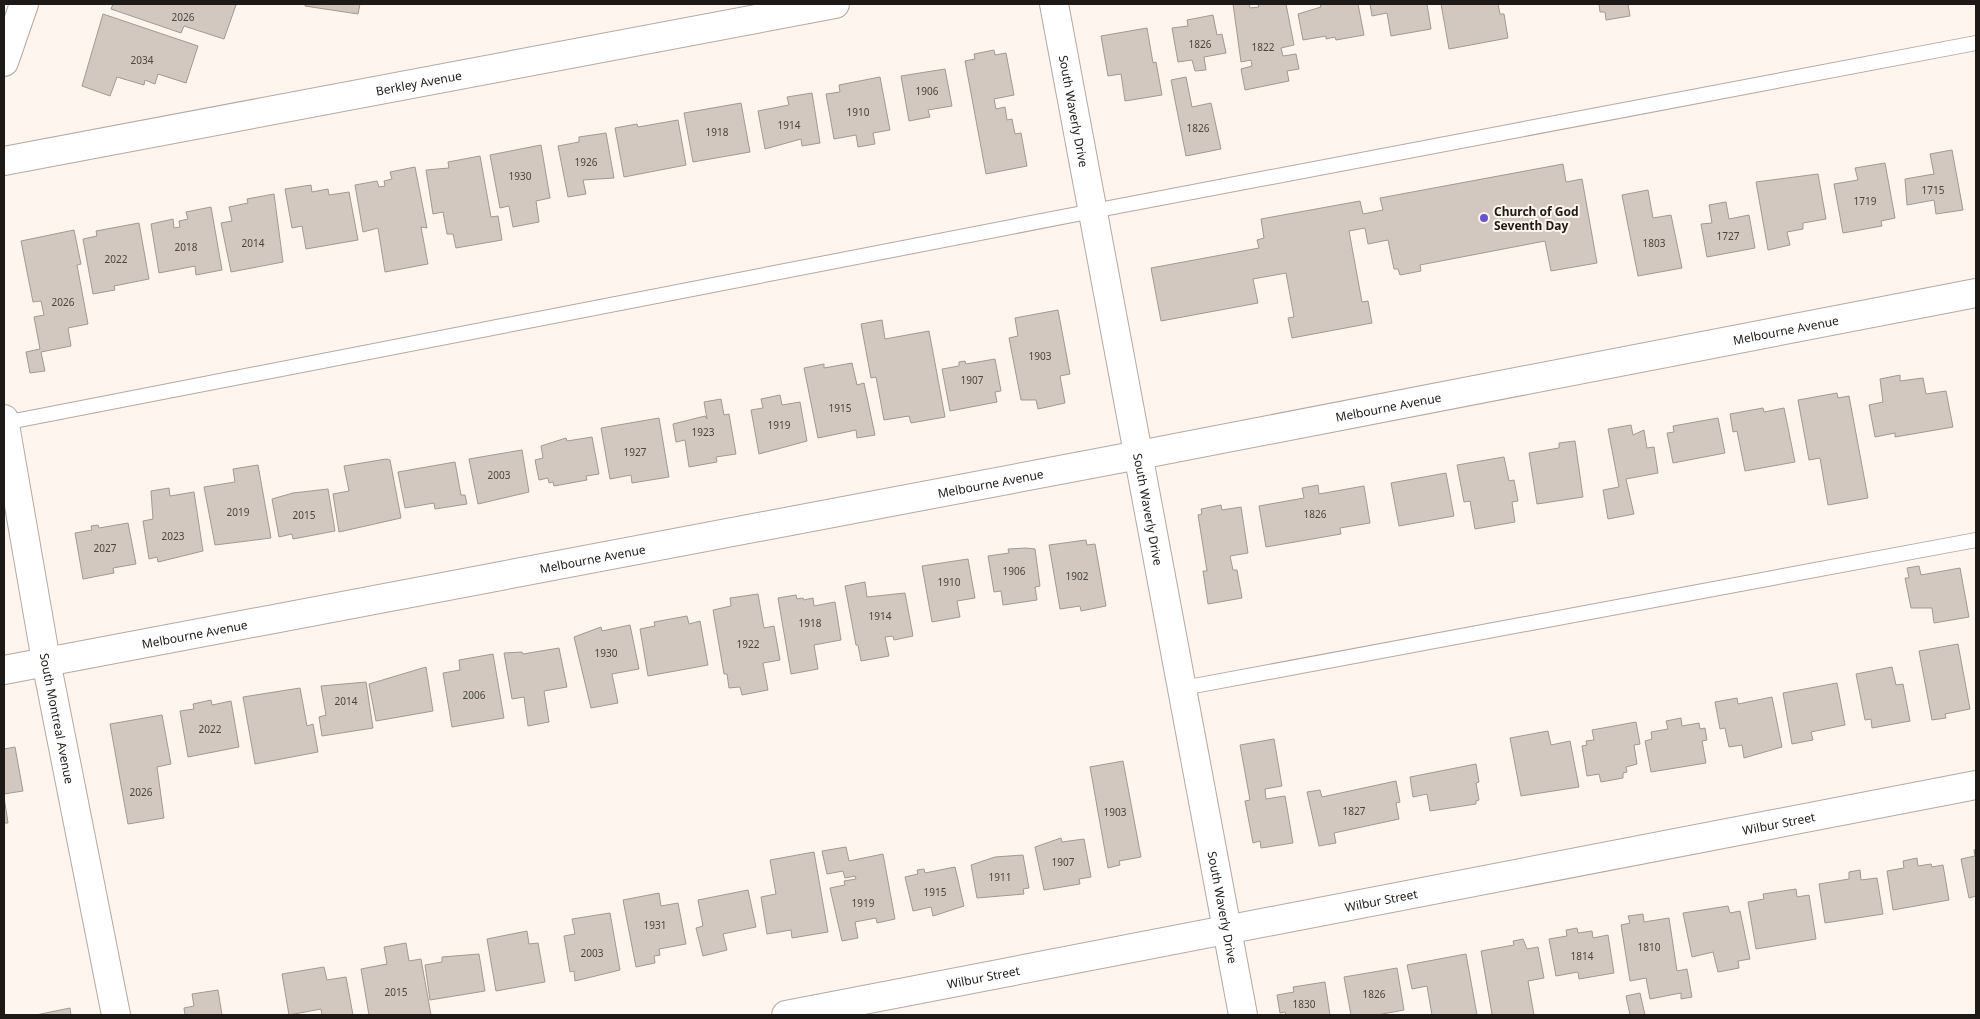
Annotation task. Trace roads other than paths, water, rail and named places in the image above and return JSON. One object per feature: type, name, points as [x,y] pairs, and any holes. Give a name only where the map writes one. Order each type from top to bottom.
[{"type":"street","points":[[4,62],[24,4]]},
{"type":"street","name":"Berkley Avenue","points":[[4,161],[835,4]]},
{"type":"street","name":"South Waverly Drive","points":[[1054,4],[1243,1015]]},
{"type":"street","name":"Melbourne Avenue","points":[[4,670],[1976,293]]},
{"type":"street","name":"South Montreal Avenue","points":[[4,419],[46,661],[116,1015]]},
{"type":"street","name":"Wilbur Street","points":[[786,1015],[1976,785]]},
{"type":"lane","points":[[4,423],[1093,211],[1976,43]]},
{"type":"lane","points":[[1182,688],[1976,540]]},
{"type":"place","name":"Church of God Seventh Day","points":[[1484,218]]}]
